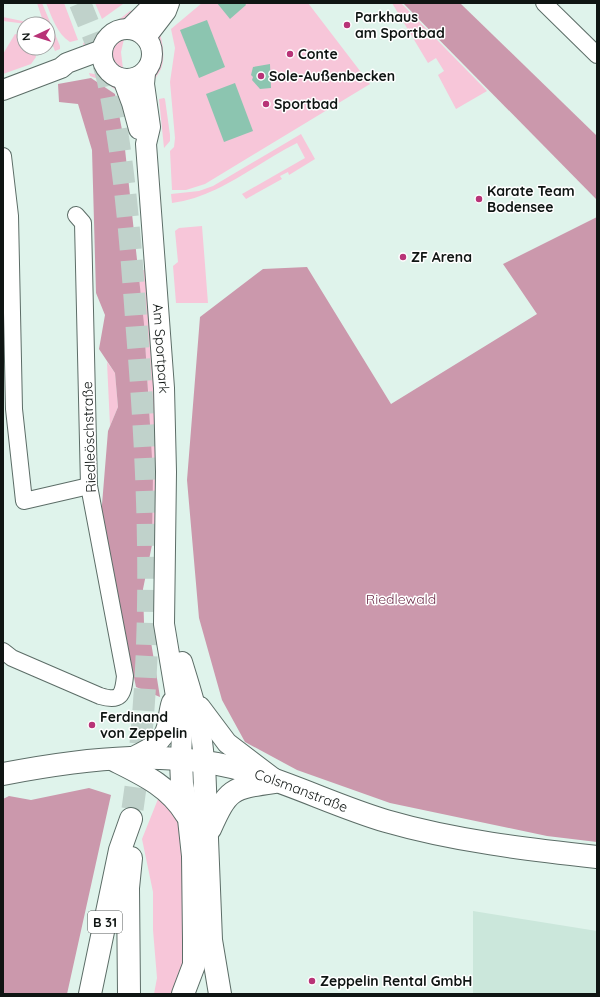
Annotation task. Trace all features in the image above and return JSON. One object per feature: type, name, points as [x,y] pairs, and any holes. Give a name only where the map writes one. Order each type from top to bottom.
[{"type":"main road","name":"Colsmanstraße","points":[[3,774],[43,766],[122,758],[181,759],[256,773],[385,821],[439,835],[597,858]]},
{"type":"main road","points":[[122,758],[174,796],[189,819]]},
{"type":"main road","points":[[181,759],[182,784],[189,819],[193,856],[194,965],[183,994]]},
{"type":"main road","points":[[204,763],[211,940],[220,994]]},
{"type":"main road","points":[[208,835],[222,803],[232,791],[247,786],[277,781]]},
{"type":"main road","name":"B 31","points":[[90,994],[120,850],[131,819],[132,850],[128,888],[129,994]]},
{"type":"main road","points":[[188,994],[201,991],[214,994]]},
{"type":"street","points":[[138,33],[155,3]]},
{"type":"street","points":[[138,33],[166,11],[169,3]]},
{"type":"street","points":[[544,3],[597,55]]},
{"type":"street","points":[[116,31],[138,33],[151,44],[152,59],[145,73],[134,78],[123,80],[115,77],[104,59],[104,42],[116,31]]},
{"type":"street","points":[[3,90],[61,68],[67,63],[104,59]]},
{"type":"street","name":"Am Sportpark","points":[[145,73],[144,84],[150,127],[146,144],[164,388],[166,472],[164,624],[176,688],[182,732],[181,759]]},
{"type":"street","name":"Am Sportpark","points":[[123,80],[132,103],[139,131],[146,144]]},
{"type":"street","points":[[3,156],[10,216],[14,409],[24,501],[88,486]]},
{"type":"street","name":"Riedleöschstraße","points":[[3,651],[12,658],[69,684],[112,699],[119,697],[124,689],[125,676],[88,486],[83,224],[76,215]]},
{"type":"street","name":"Am Sportpark","points":[[164,553],[169,606],[175,639],[194,700],[203,739],[204,763]]},
{"type":"street","points":[[122,758],[152,748],[164,736],[176,688]]},
{"type":"street","points":[[194,700],[227,742],[277,781]]},
{"type":"shaded area","points":[[37,3],[42,3],[47,16],[41,16]]},
{"type":"shaded area","points":[[46,3],[64,3],[78,40],[70,42],[65,39],[56,26],[56,16],[51,16]]},
{"type":"shaded area","points":[[95,3],[123,3],[123,4],[102,19]]},
{"type":"shaded area","name":"Sportbad","points":[[202,3],[308,3],[370,84],[205,184],[186,190],[172,190],[170,151],[174,147],[175,138],[170,82],[175,48],[171,29]]},
{"type":"shaded area","points":[[217,3],[245,3],[246,5],[230,19]]},
{"type":"shaded area","points":[[392,3],[401,3],[487,91],[456,109],[438,75],[444,71],[436,58],[428,63]]},
{"type":"shaded area","points":[[135,10],[126,21],[112,25],[130,11]]},
{"type":"shaded area","points":[[3,17],[16,20],[16,23],[3,21]]},
{"type":"shaded area","points":[[207,20],[225,67],[199,78],[180,30]]},
{"type":"shaded area","points":[[159,29],[163,49],[163,59],[161,69],[151,86],[161,58],[158,37]]},
{"type":"shaded area","points":[[102,33],[97,41],[85,51],[83,43]]},
{"type":"shaded area","points":[[15,34],[16,56],[36,57],[31,64],[3,74],[3,54]]},
{"type":"shaded area","points":[[56,36],[60,46],[60,49],[56,51]]},
{"type":"shaded area","points":[[124,39],[121,52],[123,69],[114,62],[112,52],[115,44]]},
{"type":"shaded area","name":"Sole-Außenbecken","points":[[270,64],[271,88],[260,89],[252,80],[253,77],[251,75],[253,67]]},
{"type":"shaded area","points":[[89,73],[99,75],[118,88],[119,92],[103,81],[90,76]]},
{"type":"shaded area","points":[[235,83],[253,131],[224,142],[206,94]]},
{"type":"shaded area","points":[[164,98],[170,141],[164,148],[159,99]]},
{"type":"shaded area","points":[[301,134],[315,159],[289,175],[288,172],[280,176],[282,179],[246,199],[242,194],[305,158],[297,143],[221,187],[189,200],[172,203],[171,194],[199,191],[213,186]]},
{"type":"shaded area","points":[[202,226],[208,303],[176,303],[173,266],[178,262],[175,231],[179,228]]},
{"type":"shaded area","points":[[138,270],[145,270],[154,347],[158,413],[157,544],[152,545],[152,476],[149,407],[145,338]]},
{"type":"shaded area","points":[[107,362],[115,373],[118,407],[110,426]]},
{"type":"shaded area","points":[[158,799],[173,807],[181,822],[187,947],[181,979],[171,994],[154,994],[157,978],[153,930],[153,892],[142,839]]},
{"type":"shaded area","points":[[473,911],[597,931],[597,994],[473,994]]},
{"type":"green space","points":[[403,3],[460,3],[597,136],[597,200]]},
{"type":"green space","points":[[91,78],[115,94],[124,140],[144,324],[153,475],[152,545],[143,589],[144,623],[151,642],[160,697],[136,687],[101,517],[108,431],[118,407],[115,373],[99,349],[105,315],[96,293],[92,150],[78,104],[59,102],[58,84]]},
{"type":"green space","name":"Riedlewald","points":[[597,217],[597,842],[547,836],[390,803],[297,770],[245,742],[222,700],[199,618],[187,480],[200,317],[263,269],[307,267],[391,404],[537,314],[503,264]]},
{"type":"green space","points":[[89,788],[111,795],[67,994],[3,994],[3,799],[9,796],[31,800]]},
{"type":"tunnel","points":[[80,3],[96,42],[108,81],[119,143],[130,237],[142,393],[147,514],[147,637],[139,758],[131,819]]},
{"type":"place","name":"Parkhaus am Sportbad","points":[[347,25]]},
{"type":"place","name":"Conte","points":[[290,54]]},
{"type":"place","name":"Sole-Außenbecken","points":[[261,76]]},
{"type":"place","name":"Sportbad","points":[[266,104]]},
{"type":"place","name":"Karate Team Bodensee","points":[[479,199]]},
{"type":"place","name":"ZF Arena","points":[[403,257]]},
{"type":"place","name":"Ferdinand von Zeppelin","points":[[92,725]]},
{"type":"place","name":"Zeppelin Rental GmbH","points":[[312,981]]}]
